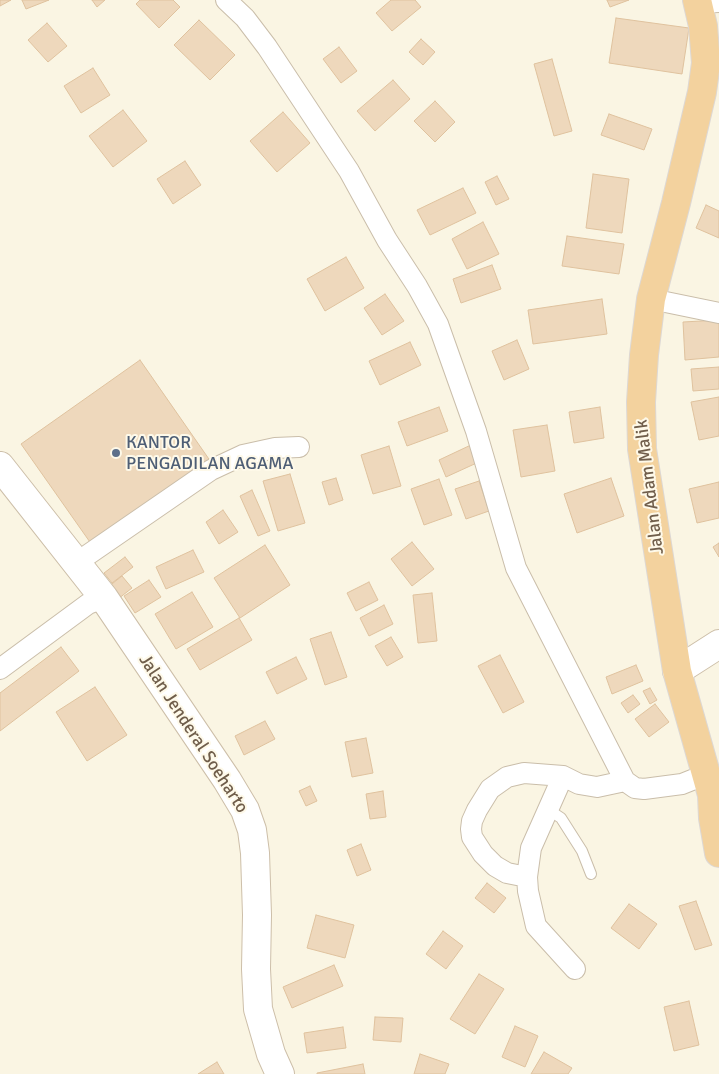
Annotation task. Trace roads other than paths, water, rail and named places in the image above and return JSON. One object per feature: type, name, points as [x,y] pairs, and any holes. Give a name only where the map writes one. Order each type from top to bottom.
[{"type":"highway","name":"Jalan Adam Malik","points":[[704,2],[703,26],[706,63],[702,92],[651,298],[644,355],[641,402],[642,449],[677,671],[713,793],[713,818],[719,854]]},
{"type":"main road","name":"Jalan Jenderal Soeharto","points":[[0,466],[76,563],[96,601],[235,821],[241,844],[243,867],[240,932],[242,1002],[250,1032],[267,1074]]},
{"type":"main road","name":"Jalan Jenderal Soeharto","points":[[0,492],[96,601],[227,780],[244,810],[252,830],[255,854],[258,1009],[271,1054],[280,1074]]},
{"type":"main road","points":[[677,671],[719,644]]},
{"type":"street","points":[[226,0],[246,18],[267,47],[349,171],[387,240],[417,286],[438,324],[476,431],[516,568],[626,781],[635,788],[644,789],[682,784],[713,793]]},
{"type":"street","points":[[651,298],[719,313]]},
{"type":"street","points":[[76,563],[212,470],[243,455],[275,448],[299,447]]},
{"type":"street","points":[[0,669],[96,601]]},
{"type":"street","points":[[527,877],[507,874],[495,866],[472,837],[472,821],[490,789],[506,777],[524,773],[564,776],[579,784],[597,787],[626,781]]},
{"type":"street","points":[[564,776],[531,848],[527,877],[531,908],[536,926],[575,969]]},
{"type":"lane","points":[[549,810],[561,818],[582,851],[591,874]]},
{"type":"place","name":"KANTOR PENGADILAN AGAMA","points":[[116,453]]}]
